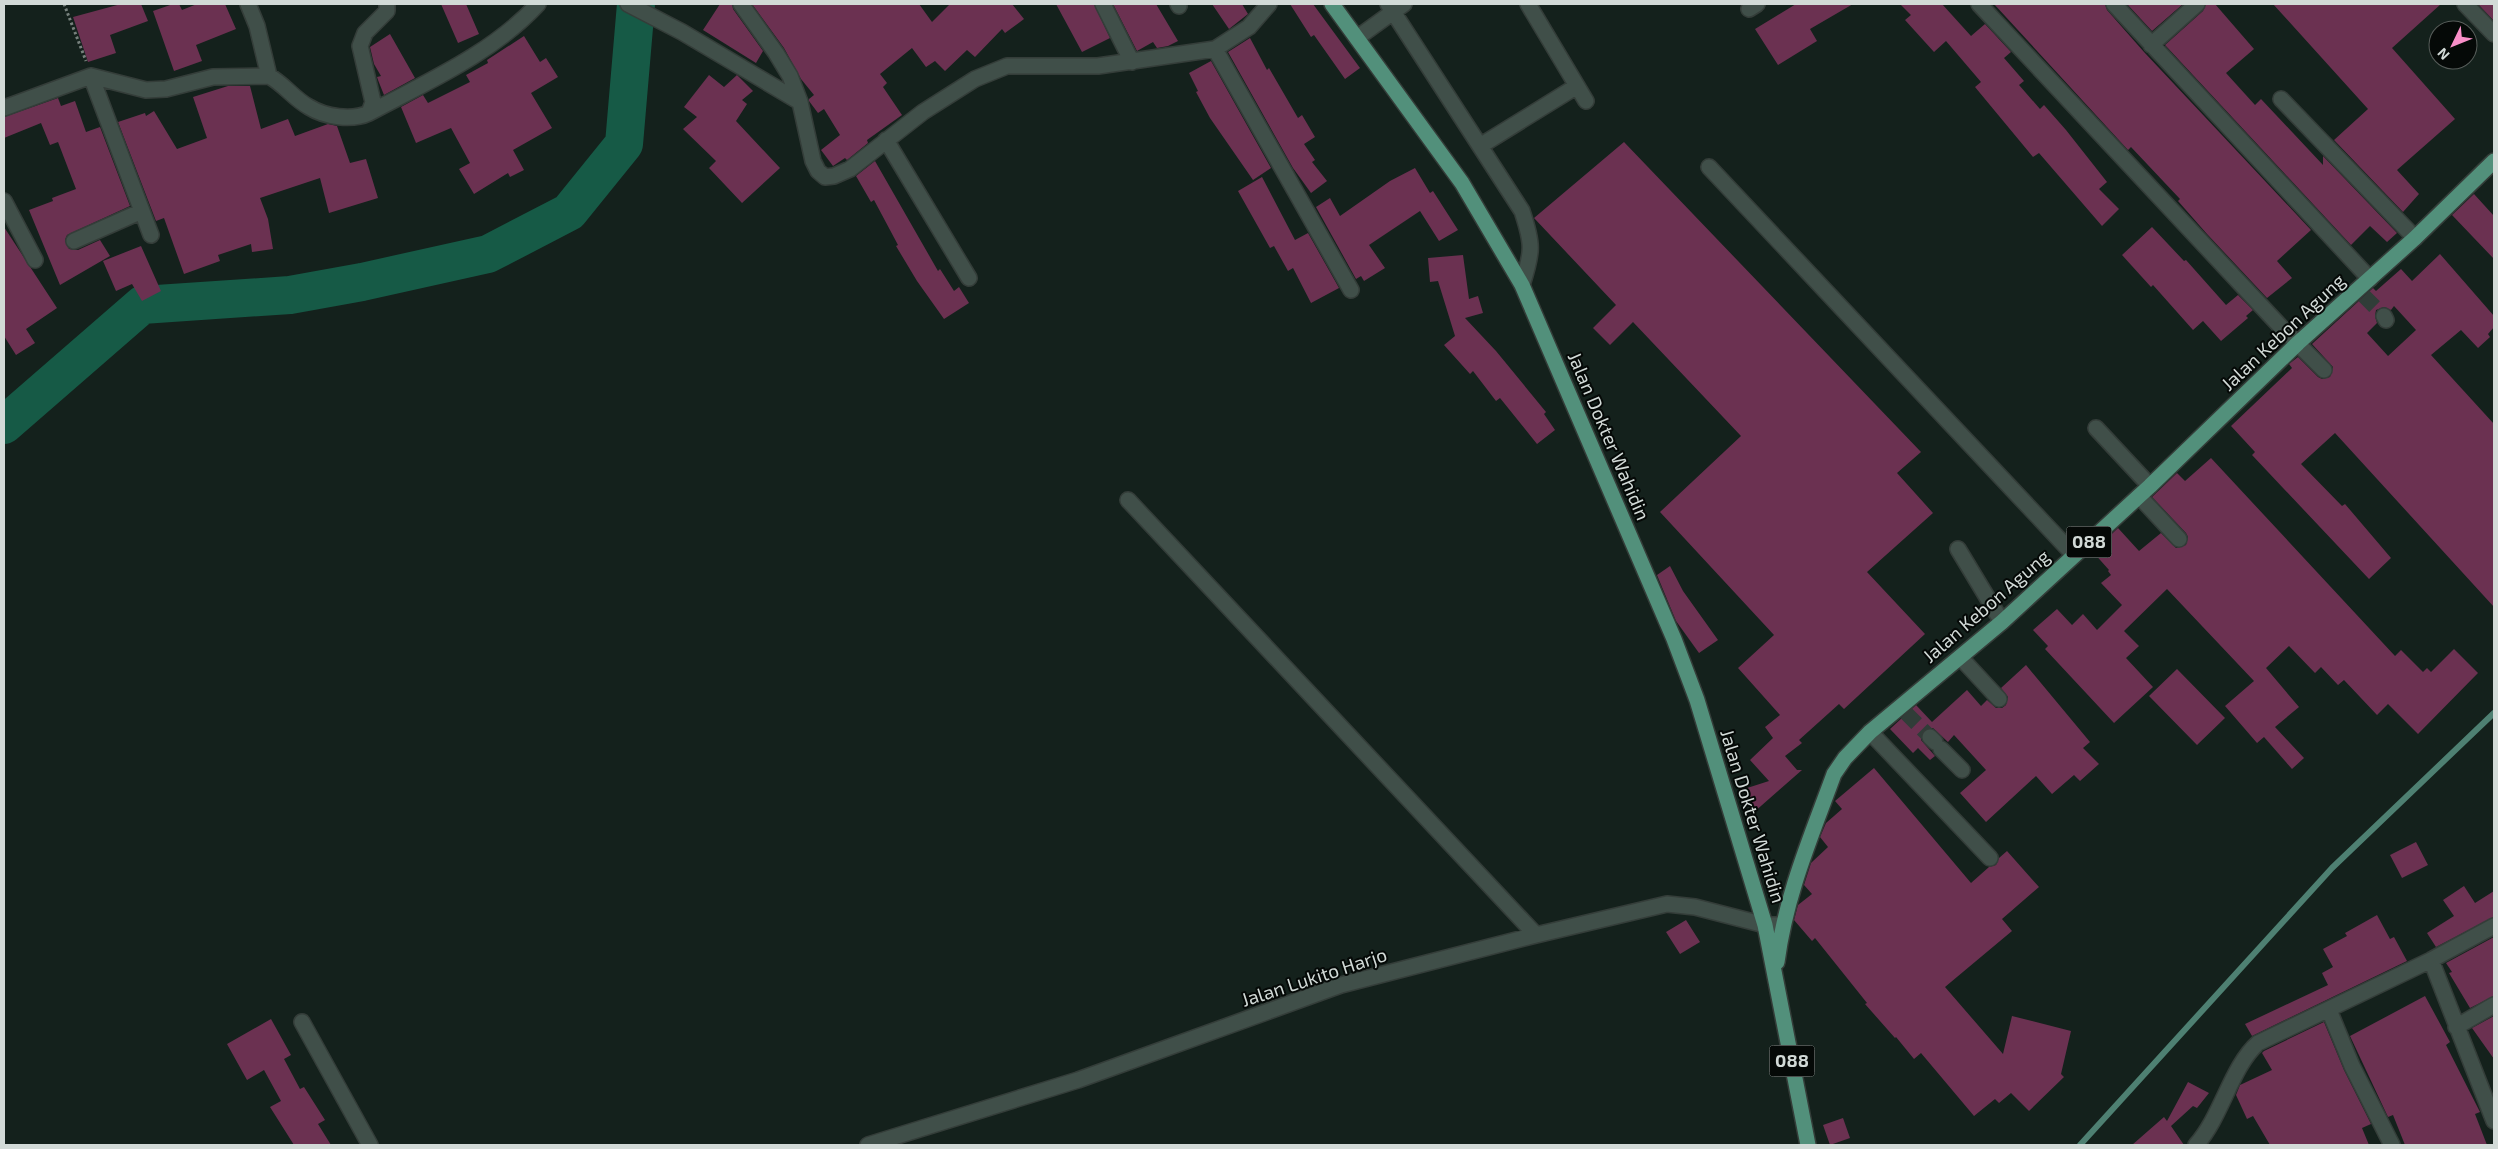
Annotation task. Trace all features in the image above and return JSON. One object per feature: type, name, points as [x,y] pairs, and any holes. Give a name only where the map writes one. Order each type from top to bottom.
[{"type":"main road","name":"Jalan Dokter Wahidin","points":[[1332,4],[1462,183],[1522,285],[1688,675],[1765,925]]},
{"type":"main road","name":"Jalan Kebon Agung","points":[[1775,976],[1782,926],[1790,894],[1834,774],[1845,758],[1870,732],[1903,710],[2145,491],[2298,343],[2361,293],[2370,279],[2494,161]]},
{"type":"main road","name":"Jalan Kebon Agung","points":[[1765,925],[1808,1145]]},
{"type":"street","points":[[248,4],[257,26],[269,76]]},
{"type":"street","points":[[369,113],[373,102],[360,46],[365,33],[387,11],[386,4]]},
{"type":"street","points":[[4,108],[91,76],[146,90],[166,89],[214,77],[269,76],[281,82],[308,107],[334,116],[359,118],[486,48],[524,19],[538,4]]},
{"type":"street","points":[[628,4],[682,32],[800,102]]},
{"type":"street","points":[[740,4],[776,53],[790,76],[800,102],[813,161],[818,171],[825,177],[834,176],[850,169],[923,112],[975,79],[1007,66],[1098,66],[1215,48],[1249,26],[1269,4]]},
{"type":"street","points":[[1103,4],[1132,62]]},
{"type":"street","points":[[1528,4],[1586,101]]},
{"type":"street","points":[[1979,4],[2280,326],[2324,370]]},
{"type":"street","points":[[2114,4],[2370,279]]},
{"type":"street","points":[[2151,45],[2197,4]]},
{"type":"street","points":[[2465,4],[2494,34]]},
{"type":"street","points":[[1357,38],[1395,6],[1522,211],[1531,236],[1532,255],[1522,285]]},
{"type":"street","points":[[1215,48],[1351,290]]},
{"type":"street","points":[[91,76],[151,235]]},
{"type":"street","points":[[1480,146],[1577,86]]},
{"type":"street","points":[[2282,99],[2415,238]]},
{"type":"street","points":[[886,140],[969,278]]},
{"type":"street","points":[[1709,167],[2074,555]]},
{"type":"street","points":[[6,209],[35,260]]},
{"type":"street","points":[[74,241],[142,211]]},
{"type":"street","points":[[2096,428],[2145,491],[2179,539]]},
{"type":"street","points":[[1128,500],[1536,935]]},
{"type":"street","points":[[1958,549],[2002,622]]},
{"type":"street","points":[[1960,657],[2000,699]]},
{"type":"street","points":[[1870,732],[1990,858]]},
{"type":"street","points":[[1935,742],[1962,770]]},
{"type":"street","name":"Jalan Lukito Harjo","points":[[868,1145],[1078,1080],[1341,985],[1536,935],[1666,904],[1695,907],[1765,925],[1782,926]]},
{"type":"street","points":[[2196,1145],[2213,1122],[2247,1054],[2258,1043],[2431,960],[2494,926]]},
{"type":"street","points":[[2431,960],[2494,1120]]},
{"type":"street","points":[[2456,1027],[2494,1005]]},
{"type":"street","points":[[2329,1010],[2352,1066],[2392,1145]]},
{"type":"street","points":[[302,1022],[370,1145]]},
{"type":"path","points":[[64,4],[91,76]]},
{"type":"building","points":[[121,4],[141,4],[148,21],[110,35],[116,53],[88,62],[73,17]]},
{"type":"building","points":[[173,4],[179,4],[182,10],[197,4],[225,4],[236,29],[196,45],[202,61],[174,71],[153,11]]},
{"type":"building","points":[[441,4],[466,4],[479,34],[458,43]]},
{"type":"building","points":[[720,4],[732,4],[733,9],[763,51],[756,63],[703,30]]},
{"type":"building","points":[[752,4],[919,4],[932,22],[950,4],[1012,4],[1024,19],[1005,33],[1002,29],[975,57],[967,50],[945,71],[935,61],[926,67],[912,48],[880,74],[887,83],[883,87],[902,115],[867,140],[868,143],[847,160],[845,158],[833,166],[821,150],[840,135],[824,109],[818,113],[809,101],[814,95],[801,79],[784,48]]},
{"type":"building","points":[[1056,4],[1094,4],[1110,38],[1082,52]]},
{"type":"building","points":[[1113,4],[1156,4],[1178,41],[1168,46],[1157,48],[1153,42],[1137,51]]},
{"type":"building","points":[[1212,4],[1242,4],[1248,14],[1229,29]]},
{"type":"building","points":[[1290,4],[1313,4],[1360,68],[1345,79],[1314,35],[1311,37]]},
{"type":"building","points":[[1796,4],[1853,4],[1810,29],[1817,41],[1778,65],[1755,29]]},
{"type":"building","points":[[1900,4],[1942,4],[1971,36],[1985,24],[2011,52],[2004,58],[2024,81],[2019,85],[2040,109],[2044,105],[2107,182],[2099,189],[2119,209],[2102,226],[2039,153],[2033,157],[1975,87],[1981,82],[1946,41],[1934,52],[1905,20],[1911,15]]},
{"type":"building","points":[[1994,4],[2105,4],[2107,10],[2144,52],[2311,230],[2277,261],[2292,278],[2267,298],[2178,201],[2180,199],[2131,147],[2128,150]]},
{"type":"building","points":[[2127,4],[2183,4],[2152,31]]},
{"type":"building","points":[[2206,4],[2215,4],[2254,49],[2226,73],[2255,105],[2261,99],[2323,165],[2323,156],[2397,233],[2387,242],[2370,226],[2351,245],[2165,45],[2203,11]]},
{"type":"building","points":[[2273,4],[2441,4],[2392,48],[2455,119],[2397,170],[2419,194],[2403,212],[2334,140],[2368,109]]},
{"type":"building","points":[[2478,4],[2494,4],[2494,21]]},
{"type":"building","points":[[390,34],[415,78],[384,95],[377,77],[381,76],[374,64],[370,47]]},
{"type":"building","points":[[524,36],[540,62],[546,58],[558,77],[531,93],[552,128],[513,150],[524,170],[510,177],[508,173],[474,194],[459,169],[470,163],[451,128],[416,143],[401,107],[423,95],[428,103],[470,82],[466,75],[488,63],[487,60]]},
{"type":"building","points":[[1250,38],[1267,70],[1269,68],[1298,118],[1302,115],[1315,137],[1304,144],[1315,160],[1312,162],[1327,181],[1311,193],[1293,168],[1228,52]]},
{"type":"building","points":[[1211,61],[1271,168],[1253,180],[1210,118],[1196,92],[1198,91],[1189,73]]},
{"type":"building","points":[[709,75],[724,87],[737,75],[753,91],[742,100],[747,104],[736,121],[780,168],[742,203],[709,168],[716,161],[683,129],[697,117],[684,107]]},
{"type":"building","points":[[228,86],[250,86],[261,129],[288,119],[295,136],[328,124],[337,126],[350,163],[366,159],[378,198],[329,213],[320,178],[260,198],[268,219],[273,249],[252,252],[251,244],[218,255],[220,261],[184,274],[164,218],[156,221],[118,122],[145,113],[146,116],[154,111],[177,149],[207,138],[193,97]]},
{"type":"building","points":[[58,98],[61,106],[75,101],[86,132],[100,127],[130,206],[67,235],[65,240],[69,249],[78,250],[100,240],[110,256],[60,285],[29,210],[53,201],[52,198],[76,189],[58,142],[50,145],[41,123],[4,138],[4,117]]},
{"type":"building","points":[[1624,142],[1921,452],[1897,473],[1933,513],[1867,572],[1925,634],[1844,709],[1839,704],[1799,740],[1802,743],[1785,756],[1797,770],[1802,770],[1753,813],[1744,789],[1769,781],[1750,760],[1773,738],[1765,727],[1780,715],[1738,668],[1774,635],[1660,512],[1741,436],[1633,322],[1610,345],[1593,328],[1616,305],[1534,218]]},
{"type":"building","points":[[875,161],[938,271],[940,269],[954,291],[959,287],[969,303],[944,319],[917,281],[896,246],[898,245],[874,200],[871,202],[856,176]]},
{"type":"building","points":[[1415,168],[1430,193],[1433,191],[1458,230],[1439,241],[1420,211],[1369,245],[1385,268],[1364,281],[1361,276],[1356,279],[1316,207],[1330,198],[1340,216],[1390,181]]},
{"type":"building","points":[[1262,177],[1295,240],[1308,233],[1339,288],[1311,303],[1293,268],[1288,271],[1274,246],[1270,248],[1238,191]]},
{"type":"building","points":[[2474,194],[2494,216],[2494,259],[2452,215]]},
{"type":"building","points":[[4,227],[57,308],[26,329],[35,343],[16,355],[4,336]]},
{"type":"building","points":[[2152,227],[2184,261],[2186,260],[2226,305],[2238,295],[2253,310],[2246,316],[2248,318],[2221,341],[2203,321],[2193,330],[2153,285],[2151,287],[2122,255]]},
{"type":"building","points":[[141,246],[161,291],[142,301],[132,284],[116,291],[103,261]]},
{"type":"building","points":[[2440,254],[2494,316],[2494,327],[2488,334],[2490,337],[2478,348],[2461,330],[2431,355],[2494,424],[2494,607],[2335,433],[2301,464],[2342,506],[2345,504],[2391,558],[2369,579],[2252,455],[2255,452],[2231,426],[2292,368],[2289,364],[2298,357],[2318,377],[2322,379],[2330,377],[2333,367],[2312,344],[2373,288],[2376,291],[2401,269],[2412,281]],"holes":[[[2394,306],[2416,330],[2388,356],[2367,333],[2377,323],[2376,310],[2384,307],[2391,310]]]},
{"type":"building","points":[[1463,255],[1469,299],[1478,296],[1483,313],[1465,318],[1496,351],[1546,412],[1544,414],[1555,430],[1537,444],[1500,398],[1496,401],[1473,371],[1470,374],[1444,345],[1455,336],[1438,281],[1430,282],[1428,258]]},
{"type":"building","points":[[2211,458],[2395,656],[2401,650],[2423,672],[2427,668],[2431,672],[2454,649],[2478,673],[2418,734],[2388,704],[2377,715],[2344,680],[2338,685],[2321,667],[2315,673],[2289,646],[2266,668],[2299,707],[2275,727],[2304,758],[2292,769],[2264,737],[2257,743],[2225,706],[2254,681],[2167,589],[2124,631],[2139,646],[2126,658],[2153,687],[2114,723],[2045,649],[2048,646],[2033,630],[2057,609],[2072,625],[2083,614],[2097,630],[2122,605],[2101,583],[2111,575],[2109,570],[2093,552],[2118,528],[2139,551],[2161,533],[2176,548],[2186,545],[2188,537],[2186,533],[2152,497],[2177,473],[2185,481]]},
{"type":"building","points":[[1670,566],[1683,591],[1718,640],[1699,653],[1676,621],[1657,575]]},
{"type":"building","points":[[2026,665],[2090,742],[2083,748],[2099,764],[2080,781],[2074,775],[2052,794],[2036,776],[1986,822],[1960,793],[1986,770],[1954,735],[1948,742],[1933,728],[1923,731],[1921,740],[1935,756],[1930,760],[1918,748],[1913,753],[1890,729],[1916,705],[1932,722],[1967,690],[1981,706],[1987,700],[1996,708],[2002,708],[2006,705],[2008,697],[2001,688]]},
{"type":"building","points":[[2177,669],[2225,718],[2197,745],[2149,696]]},
{"type":"building","points":[[1874,768],[1971,883],[1989,867],[1996,865],[1999,858],[2007,851],[2039,887],[2002,919],[2012,931],[1945,987],[2003,1054],[2012,1016],[2071,1031],[2061,1074],[2064,1077],[2029,1111],[2011,1093],[1999,1103],[1995,1099],[1974,1116],[1921,1053],[1914,1059],[1865,1004],[1867,1003],[1815,938],[1812,941],[1794,920],[1798,905],[1812,894],[1804,885],[1811,863],[1828,847],[1820,837],[1826,823],[1842,809],[1835,801]]},
{"type":"building","points":[[2416,842],[2428,865],[2402,878],[2390,855]]},
{"type":"building","points":[[2464,886],[2475,903],[2494,891],[2494,917],[2436,947],[2427,933],[2454,916],[2443,900]]},
{"type":"building","points":[[2377,915],[2390,939],[2394,937],[2407,961],[2252,1036],[2245,1024],[2328,985],[2322,973],[2333,967],[2323,949],[2347,936],[2345,933]]},
{"type":"building","points":[[1686,920],[1700,942],[1680,954],[1666,932]]},
{"type":"building","points":[[2494,937],[2494,996],[2470,1008],[2449,973],[2452,972],[2446,963]]},
{"type":"building","points":[[2425,996],[2450,1042],[2446,1045],[2480,1112],[2475,1114],[2487,1145],[2405,1145],[2393,1115],[2388,1117],[2350,1036]]},
{"type":"building","points":[[2494,1016],[2494,1059],[2472,1028]]},
{"type":"building","points":[[271,1019],[291,1055],[284,1059],[300,1089],[304,1087],[325,1120],[318,1124],[331,1145],[294,1145],[270,1107],[281,1101],[264,1070],[247,1080],[227,1044]]},
{"type":"building","points":[[2324,1022],[2344,1070],[2371,1124],[2362,1128],[2369,1145],[2270,1145],[2253,1116],[2247,1119],[2236,1095],[2240,1085],[2272,1070],[2262,1053],[2264,1051]]},
{"type":"building","points":[[2188,1082],[2209,1093],[2197,1108],[2193,1106],[2171,1126],[2184,1145],[2132,1145],[2164,1117],[2167,1121]]},
{"type":"building","points":[[1843,1118],[1850,1138],[1830,1145],[1823,1125]]},
{"type":"waterway","points":[[4,425],[142,305],[290,295],[362,282],[488,254],[569,212],[624,144],[636,4]]},
{"type":"waterway","points":[[2080,1145],[2332,868],[2494,713]]},
{"type":"tunnel","points":[[2364,296],[2384,316]]},
{"type":"tunnel","points":[[1906,713],[1930,737]]}]
